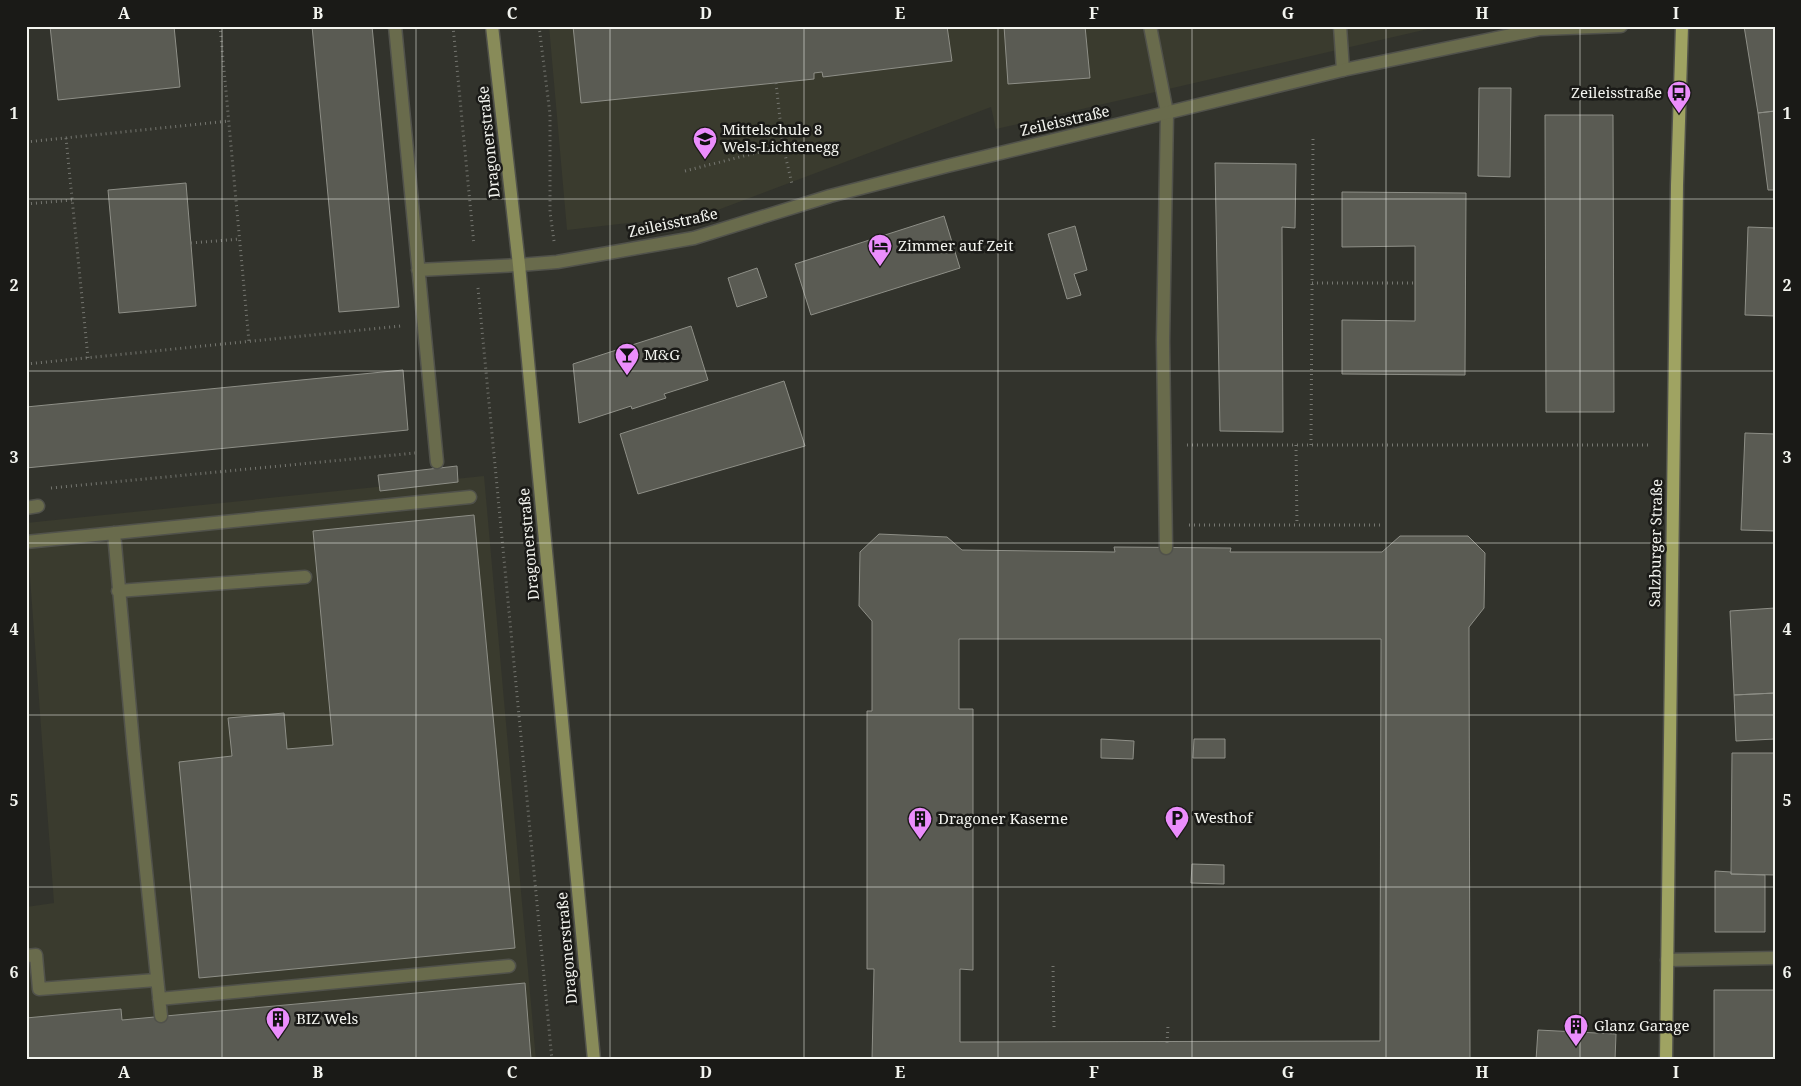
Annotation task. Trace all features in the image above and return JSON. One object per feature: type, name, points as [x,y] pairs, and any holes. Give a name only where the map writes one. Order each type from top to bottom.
[{"type":"main road","name":"Dragonerstraße","points":[[492,26],[519,265],[594,1060]]},
{"type":"main road","name":"Salzburger Straße","points":[[1666,1060],[1674,445],[1682,26]]},
{"type":"street","points":[[395,26],[436,457]]},
{"type":"street","points":[[1150,26],[1167,113],[1164,445],[1166,548]]},
{"type":"street","points":[[1340,26],[1343,70]]},
{"type":"street","name":"Zeileisstraße","points":[[418,270],[557,262],[694,238],[798,206],[947,166],[1343,70],[1540,29],[1621,26]]},
{"type":"street","points":[[26,542],[470,497]]},
{"type":"street","points":[[114,533],[118,590],[161,1016]]},
{"type":"street","points":[[118,590],[305,576]]},
{"type":"street","points":[[26,956],[36,955],[39,989],[156,980]]},
{"type":"street","points":[[1667,960],[1775,958]]},
{"type":"street","points":[[159,1000],[509,966]]},
{"type":"path","points":[[220,26],[249,342]]},
{"type":"path","points":[[453,26],[552,1060]]},
{"type":"path","points":[[540,26],[550,114],[550,212],[557,262]]},
{"type":"path","points":[[776,83],[783,146],[798,206]]},
{"type":"path","points":[[26,142],[229,121]]},
{"type":"path","points":[[66,138],[88,358]]},
{"type":"path","points":[[1311,445],[1313,139]]},
{"type":"path","points":[[686,171],[783,146]]},
{"type":"path","points":[[26,204],[72,200]]},
{"type":"path","points":[[191,243],[240,239]]},
{"type":"path","points":[[1312,283],[1415,283]]},
{"type":"path","points":[[26,364],[423,324]]},
{"type":"path","points":[[1164,445],[1674,445]]},
{"type":"path","points":[[1296,445],[1297,525]]},
{"type":"path","points":[[46,489],[436,457]]},
{"type":"path","points":[[1166,525],[1384,525]]},
{"type":"path","points":[[1053,966],[1054,1026]]},
{"type":"path","points":[[1168,1026],[1168,1043]]},
{"type":"shaded area","name":"Mittelschule 8 Wels-Lichtenegg","points":[[549,26],[1441,26],[996,129],[991,107],[707,214],[567,230]]},
{"type":"shaded area","points":[[484,476],[536,1060],[26,1060],[26,907],[54,903],[26,523]]},
{"type":"building","points":[[50,26],[174,26],[180,87],[58,100]]},
{"type":"building","points":[[312,26],[372,26],[399,307],[339,312]]},
{"type":"building","points":[[573,26],[947,26],[952,61],[823,77],[822,72],[814,73],[814,79],[581,103]]},
{"type":"building","points":[[1004,26],[1085,26],[1090,78],[1008,84]]},
{"type":"building","points":[[1744,26],[1775,26],[1775,111],[1758,113]]},
{"type":"building","points":[[1479,88],[1511,88],[1510,177],[1478,176]]},
{"type":"building","points":[[1775,111],[1775,190],[1768,190],[1758,113]]},
{"type":"building","points":[[1545,115],[1613,115],[1614,412],[1546,412]]},
{"type":"building","points":[[1215,163],[1296,164],[1295,228],[1282,227],[1283,432],[1220,431]]},
{"type":"building","points":[[186,183],[196,306],[119,313],[108,190]]},
{"type":"building","points":[[1342,192],[1466,193],[1465,375],[1342,374],[1342,320],[1415,321],[1415,246],[1342,247]]},
{"type":"building","points":[[944,216],[960,268],[811,315],[795,264]]},
{"type":"building","points":[[1075,226],[1087,270],[1074,274],[1081,295],[1067,299],[1048,234]]},
{"type":"building","points":[[1748,227],[1775,228],[1775,316],[1745,315]]},
{"type":"building","points":[[757,268],[767,297],[737,307],[728,278]]},
{"type":"building","points":[[691,326],[708,380],[664,394],[666,398],[632,409],[631,406],[579,423],[573,364]]},
{"type":"building","points":[[403,370],[408,430],[26,468],[26,407]]},
{"type":"building","points":[[784,381],[805,446],[638,494],[620,434]]},
{"type":"building","points":[[1745,433],[1775,434],[1775,531],[1741,530]]},
{"type":"building","points":[[457,466],[458,482],[380,491],[378,475]]},
{"type":"building","points":[[474,515],[515,948],[199,978],[179,762],[232,756],[228,718],[284,713],[287,749],[333,745],[313,531]]},
{"type":"building","name":"Dragoner Kaserne","points":[[879,534],[947,537],[962,550],[1115,552],[1114,547],[1231,548],[1230,552],[1382,552],[1400,536],[1468,536],[1485,553],[1484,608],[1469,627],[1470,1060],[872,1060],[874,969],[867,969],[867,711],[872,711],[872,621],[859,606],[860,552]],"holes":[[[959,639],[1381,639],[1380,1041],[960,1042],[960,969],[973,970],[973,709],[959,709]]]},
{"type":"building","points":[[1775,608],[1775,693],[1734,695],[1730,611]]},
{"type":"building","points":[[1775,693],[1775,739],[1736,741],[1734,695]]},
{"type":"building","points":[[1101,739],[1134,741],[1133,759],[1101,758]]},
{"type":"building","points":[[1194,739],[1225,739],[1225,758],[1193,758]]},
{"type":"building","points":[[1732,753],[1775,753],[1775,875],[1731,874]]},
{"type":"building","points":[[1192,864],[1224,865],[1224,884],[1191,883]]},
{"type":"building","points":[[1715,871],[1731,872],[1731,874],[1765,875],[1765,932],[1715,932]]},
{"type":"building","name":"BIZ Wels","points":[[525,983],[531,1059],[26,1060],[26,1018],[121,1009],[122,1020]]},
{"type":"building","points":[[1714,990],[1775,990],[1775,1060],[1714,1060]]},
{"type":"building","name":"Glanz Garage","points":[[1538,1030],[1616,1034],[1615,1060],[1536,1060]]},
{"type":"place","name":"Zeileisstraße","points":[[1679,114]]},
{"type":"place","name":"Mittelschule 8 Wels-Lichtenegg","points":[[705,160]]},
{"type":"place","name":"Zimmer auf Zeit","points":[[880,267]]},
{"type":"place","name":"M&G","points":[[627,376]]},
{"type":"place","name":"Westhof","points":[[1177,839]]},
{"type":"place","name":"Dragoner Kaserne","points":[[920,840]]},
{"type":"place","name":"BIZ Wels","points":[[278,1040]]},
{"type":"place","name":"Glanz Garage","points":[[1576,1047]]}]
